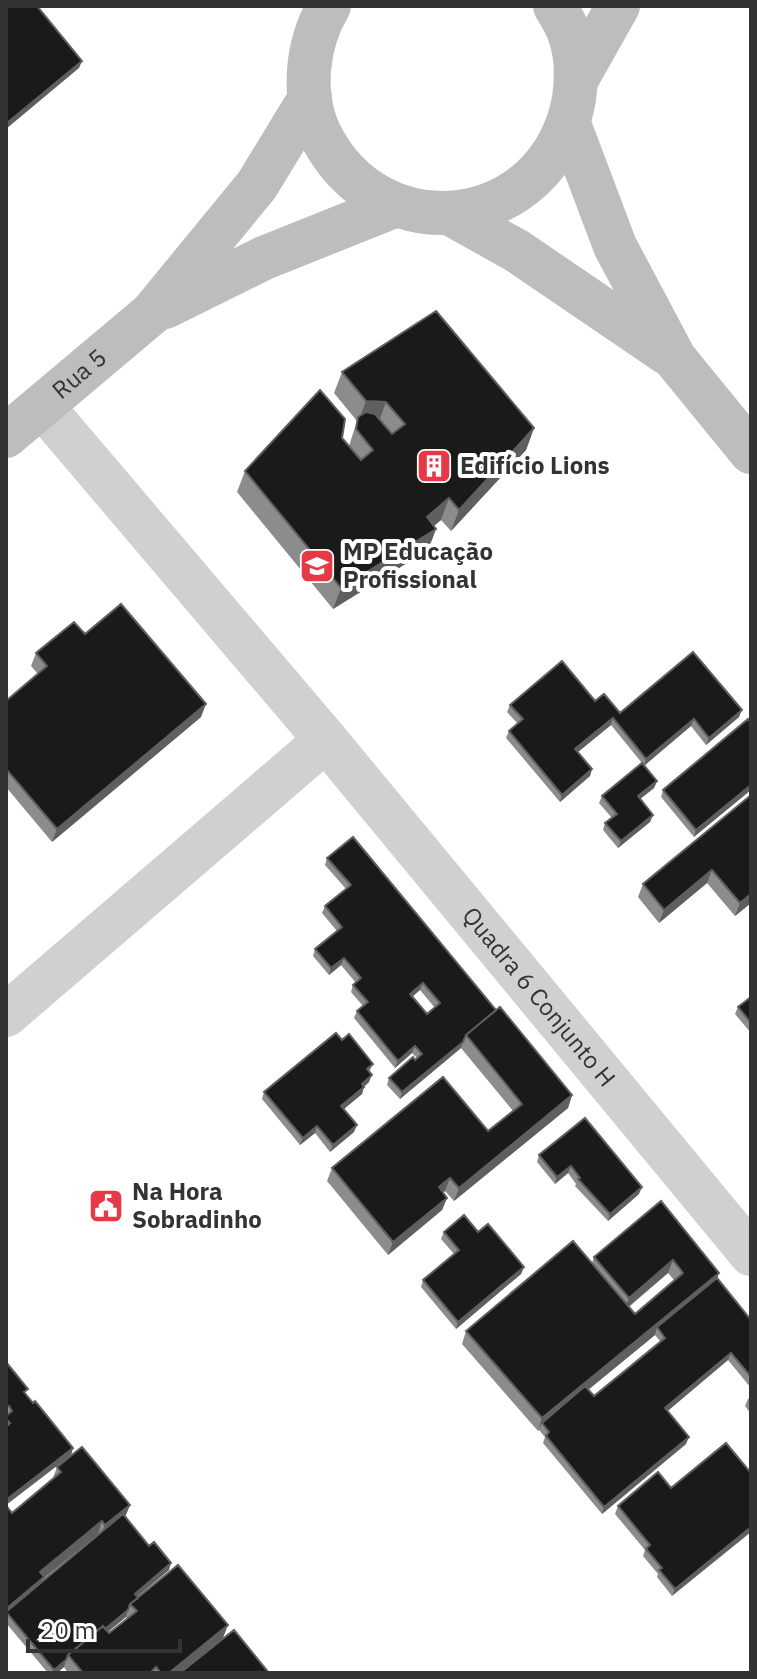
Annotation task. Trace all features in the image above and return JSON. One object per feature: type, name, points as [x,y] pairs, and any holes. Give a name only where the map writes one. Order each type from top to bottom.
[{"type":"street","points":[[298,6],[311,49],[313,119],[331,156],[359,185],[394,206],[422,213],[451,214],[489,206],[523,187],[551,159],[569,124],[578,77],[618,6]]},
{"type":"street","points":[[311,49],[329,6]]},
{"type":"street","points":[[555,6],[570,34],[578,77]]},
{"type":"street","points":[[152,313],[257,185],[310,98]]},
{"type":"street","points":[[569,124],[615,246],[675,359],[751,452]]},
{"type":"street","points":[[152,313],[264,258],[394,206]]},
{"type":"street","points":[[451,214],[581,292],[675,359]]},
{"type":"street","name":"Rua 5","points":[[6,436],[152,313]]},
{"type":"street","name":"Quadra 6 Conjunto H","points":[[42,406],[326,740],[751,1254]]},
{"type":"street","points":[[6,1015],[326,740]]},
{"type":"building","points":[[6,6],[37,6],[82,61],[7,123]]},
{"type":"building","name":"Edifício Lions","points":[[436,311],[534,428],[459,510],[449,498],[427,517],[436,529],[341,588],[245,471],[320,390],[345,419],[342,438],[361,460],[373,450],[356,429],[358,417],[366,412],[375,414],[392,434],[405,424],[386,402],[366,401],[342,372]]},
{"type":"building","points":[[121,604],[206,704],[57,829],[6,769],[6,701],[47,666],[36,653],[74,622],[85,634]]},
{"type":"building","points":[[693,652],[742,710],[709,738],[694,719],[646,759],[613,718],[575,749],[592,769],[562,795],[509,731],[523,719],[510,705],[562,661],[595,701],[604,694],[620,713]]},
{"type":"building","points":[[748,719],[751,723],[751,785],[696,830],[663,790]]},
{"type":"building","points":[[642,763],[657,781],[638,796],[653,815],[621,841],[605,823],[617,814],[602,796]]},
{"type":"building","points":[[751,795],[751,894],[740,903],[712,870],[664,910],[643,884]]},
{"type":"building","points":[[353,837],[496,1010],[466,1035],[463,1042],[402,1092],[389,1078],[413,1057],[415,1060],[422,1054],[415,1046],[398,1061],[357,1011],[368,1002],[353,985],[361,978],[344,958],[331,968],[315,949],[342,927],[325,906],[351,885],[327,858]],"holes":[[[423,983],[440,1003],[427,1014],[410,994]]]},
{"type":"building","points":[[751,997],[751,1023],[738,1007]]},
{"type":"building","points":[[500,1007],[572,1095],[459,1188],[450,1178],[439,1187],[447,1198],[393,1242],[332,1168],[443,1077],[488,1131],[522,1104],[466,1035]]},
{"type":"building","points":[[336,1033],[342,1040],[349,1034],[373,1064],[367,1069],[372,1075],[362,1084],[364,1087],[341,1106],[357,1125],[333,1145],[317,1126],[303,1138],[264,1092]]},
{"type":"building","points":[[585,1118],[642,1187],[610,1214],[578,1179],[571,1166],[557,1177],[539,1155]]},
{"type":"building","points":[[661,1201],[719,1273],[542,1418],[466,1331],[573,1241],[635,1314],[683,1273],[673,1260],[629,1298],[594,1257]]},
{"type":"building","points":[[464,1215],[478,1232],[488,1224],[524,1267],[458,1322],[423,1280],[459,1250],[444,1232]]},
{"type":"building","points":[[717,1278],[751,1320],[751,1377],[731,1353],[665,1408],[689,1437],[604,1507],[546,1436],[549,1432],[542,1423],[585,1386],[594,1396],[665,1338],[657,1327]]},
{"type":"building","points":[[6,1362],[28,1389],[24,1392],[73,1448],[6,1500],[6,1427],[10,1423],[6,1416],[12,1411],[9,1406],[6,1408]]},
{"type":"building","points":[[726,1443],[751,1473],[751,1527],[675,1589],[646,1549],[650,1545],[618,1506],[658,1472],[671,1488]]},
{"type":"building","points":[[82,1447],[130,1505],[105,1525],[102,1521],[40,1572],[44,1577],[6,1609],[6,1510],[8,1508],[12,1513],[61,1472],[57,1467]]},
{"type":"building","points":[[123,1514],[149,1546],[154,1542],[171,1563],[135,1594],[138,1598],[128,1610],[105,1629],[103,1626],[54,1670],[6,1612]]},
{"type":"building","points":[[178,1565],[228,1625],[169,1673],[161,1673],[156,1667],[150,1673],[83,1673],[68,1655],[103,1626],[109,1633],[137,1611],[130,1604]]},
{"type":"building","points":[[234,1630],[269,1673],[180,1673]]},
{"type":"place","name":"Edifício Lions","points":[[434,466]]},
{"type":"place","name":"MP Educação Profissional","points":[[317,566]]},
{"type":"place","name":"Na Hora Sobradinho","points":[[106,1206]]}]
